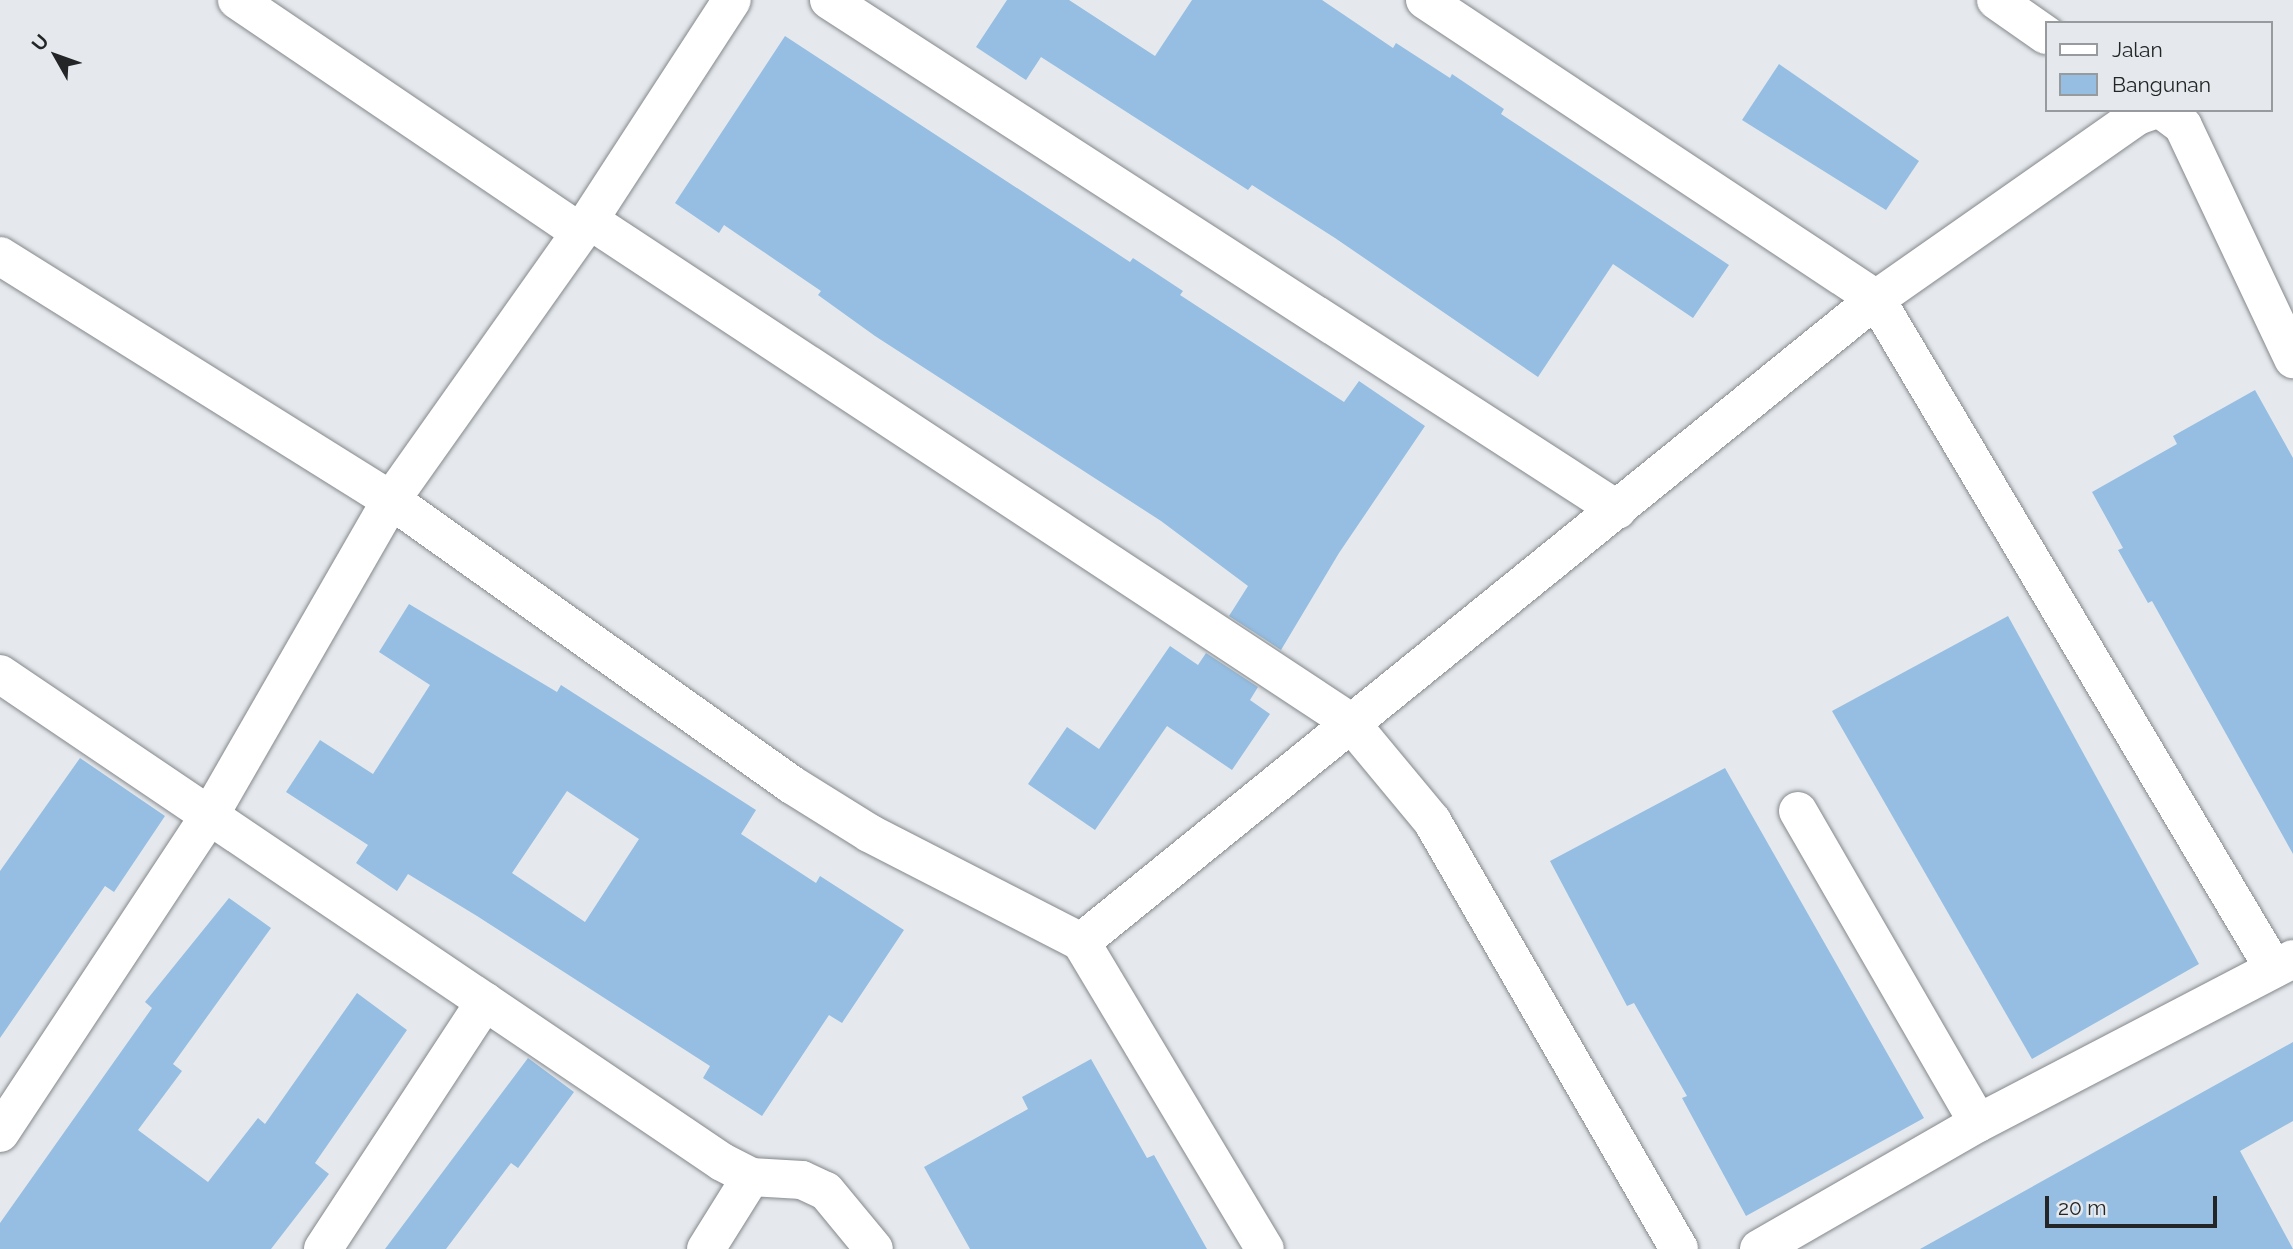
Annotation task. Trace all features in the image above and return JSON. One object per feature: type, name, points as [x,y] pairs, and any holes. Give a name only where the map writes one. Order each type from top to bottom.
[{"type":"street","points":[[237,0],[1349,721],[1432,821],[1679,1249]]},
{"type":"street","points":[[0,1133],[211,813],[391,500],[585,226],[732,0]]},
{"type":"street","points":[[829,0],[1618,510]]},
{"type":"street","points":[[1425,0],[1876,299],[2284,964],[1978,1123],[1759,1249]]},
{"type":"street","points":[[1996,0],[2044,34]]},
{"type":"street","points":[[1081,942],[1349,721],[1618,510],[1876,299],[2137,116],[2148,112]]},
{"type":"street","points":[[2165,112],[2183,126],[2276,284],[2293,359]]},
{"type":"street","points":[[0,256],[391,500],[710,731],[792,785],[869,833],[1081,942],[1265,1249]]},
{"type":"street","points":[[0,674],[751,1177],[802,1180],[826,1191],[874,1249]]},
{"type":"street","points":[[1798,811],[1978,1123]]},
{"type":"street","points":[[323,1249],[485,1001]]},
{"type":"street","points":[[706,1249],[751,1177]]},
{"type":"building","points":[[1007,0],[1069,0],[1155,56],[1192,0],[1322,0],[1393,48],[1396,43],[1450,78],[1452,74],[1504,109],[1501,114],[1729,265],[1693,318],[1613,264],[1538,377],[1335,238],[1252,185],[1248,190],[1041,57],[1026,80],[976,47]]},
{"type":"building","points":[[785,36],[1130,262],[1133,258],[1183,291],[1180,295],[1344,402],[1359,381],[1425,426],[1339,553],[1281,650],[1229,616],[1248,586],[1161,521],[875,336],[818,295],[821,291],[724,225],[719,233],[675,203]]},
{"type":"building","points":[[1779,64],[1919,161],[1886,210],[1742,120]]},
{"type":"building","points":[[2255,390],[2293,458],[2293,854],[2152,601],[2148,603],[2118,550],[2123,548],[2092,492],[2177,444],[2173,436]]},
{"type":"building","points":[[409,604],[557,692],[561,685],[756,810],[741,834],[816,883],[820,876],[904,930],[842,1023],[829,1015],[762,1116],[703,1078],[710,1066],[477,916],[408,874],[397,891],[356,863],[368,845],[286,792],[320,740],[373,774],[430,685],[379,652]],"holes":[[[567,791],[639,839],[585,922],[512,873]]]},
{"type":"building","points":[[2008,616],[2199,964],[2032,1059],[1832,711]]},
{"type":"building","points":[[1170,646],[1198,665],[1206,653],[1258,687],[1250,700],[1270,714],[1232,770],[1167,726],[1095,830],[1028,784],[1067,727],[1099,749]]},
{"type":"building","points":[[80,758],[165,816],[114,892],[105,886],[0,1038],[0,871]]},
{"type":"building","points":[[1725,768],[1924,1118],[1746,1216],[1682,1098],[1687,1096],[1634,1003],[1627,1006],[1550,861]]},
{"type":"building","points":[[229,898],[271,928],[173,1064],[182,1071],[138,1130],[208,1182],[258,1118],[265,1124],[357,993],[407,1030],[315,1163],[329,1174],[271,1249],[0,1249],[0,1223],[152,1008],[145,1002]]},
{"type":"building","points":[[2293,1042],[2293,1121],[2240,1151],[2293,1249],[1920,1249]]},
{"type":"building","points":[[528,1058],[574,1092],[518,1168],[511,1163],[446,1249],[385,1249]]},
{"type":"building","points":[[1091,1059],[1147,1158],[1154,1155],[1207,1249],[970,1249],[924,1167],[1028,1109],[1022,1097]]}]
